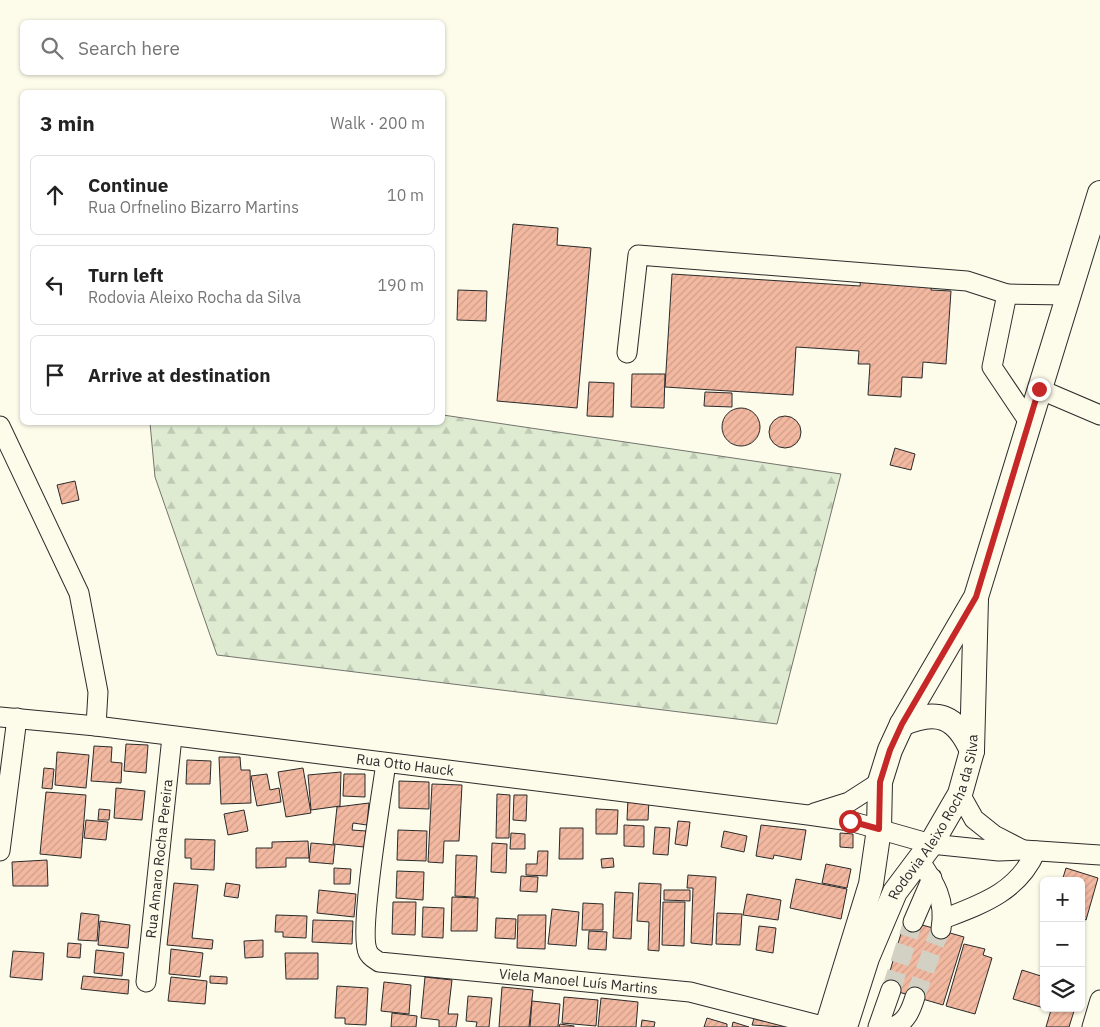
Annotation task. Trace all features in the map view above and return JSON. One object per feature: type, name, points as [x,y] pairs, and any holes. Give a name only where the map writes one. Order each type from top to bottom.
[{"type":"main road","name":"Rodovia Aleixo Rocha da Silva","points":[[826,1027],[871,884],[879,829],[880,782],[902,724],[976,597],[1100,193]]},
{"type":"main road","name":"Rodovia Aleixo Rocha da Silva","points":[[845,1027],[867,958],[895,892],[927,860],[960,794],[972,751],[976,597]]},
{"type":"main road","points":[[902,724],[917,717],[933,717],[953,722],[964,732],[972,751]]},
{"type":"street","points":[[627,353],[638,255],[967,281],[1007,294],[1068,295]]},
{"type":"street","points":[[1007,294],[992,367],[1029,422]]},
{"type":"street","points":[[1039,389],[1100,415]]},
{"type":"street","points":[[0,426],[79,593],[98,692],[96,726]]},
{"type":"street","points":[[0,851],[8,717]]},
{"type":"street","name":"Rua Otto Hauck","points":[[8,717],[96,726],[850,821],[879,829],[927,860],[999,851],[1030,850],[1100,854]]},
{"type":"street","name":"Rua Amaro Rocha Pereira","points":[[146,982],[172,737]]},
{"type":"street","name":"Viela Manoel Luís Martins","points":[[386,763],[366,917],[367,951],[379,962],[690,992],[826,1027]]},
{"type":"street","points":[[808,815],[849,802],[880,782]]},
{"type":"street","points":[[927,860],[938,888],[942,924],[1001,892],[1020,879],[1030,850],[994,835],[974,819],[960,794]]},
{"type":"street","points":[[913,922],[927,860]]},
{"type":"street","points":[[878,1027],[892,990]]},
{"type":"street","points":[[892,1027],[898,1025],[910,1013],[915,997]]},
{"type":"street","points":[[1092,1027],[1100,1000]]},
{"type":"green space","points":[[445,415],[841,474],[777,724],[217,655],[155,477],[150,425],[445,425]]},
{"type":"building","points":[[513,224],[558,228],[557,245],[591,248],[577,408],[497,401]]},
{"type":"building","points":[[672,274],[860,286],[861,276],[932,280],[931,290],[951,291],[946,364],[923,362],[922,378],[902,377],[901,397],[868,395],[870,364],[858,364],[859,351],[796,347],[793,395],[665,387]]},
{"type":"building","points":[[458,290],[487,291],[486,321],[457,320]]},
{"type":"building","points":[[632,374],[665,374],[664,408],[631,407]]},
{"type":"building","points":[[589,382],[614,383],[613,417],[587,416]]},
{"type":"building","points":[[705,392],[732,393],[732,407],[704,406]]},
{"type":"building","points":[[741,408],[754,414],[760,427],[754,440],[741,446],[728,440],[722,427],[728,414]]},
{"type":"building","points":[[785,416],[791,417],[796,421],[800,426],[800,438],[796,443],[791,447],[785,448],[779,447],[774,443],[770,438],[769,432],[770,426],[774,421],[779,417]]},
{"type":"building","points":[[895,448],[915,454],[911,470],[890,465]]},
{"type":"building","points":[[75,481],[79,500],[62,504],[57,485]]},
{"type":"building","points":[[126,744],[148,745],[146,773],[124,771]]},
{"type":"building","points":[[94,746],[112,747],[111,762],[122,763],[121,783],[91,781]]},
{"type":"building","points":[[57,752],[89,755],[86,788],[55,785]]},
{"type":"building","points":[[219,757],[240,757],[241,770],[250,770],[251,803],[221,804]]},
{"type":"building","points":[[187,760],[211,761],[210,784],[186,784]]},
{"type":"building","points":[[44,768],[54,769],[52,789],[42,788]]},
{"type":"building","points":[[303,768],[311,813],[286,817],[278,772]]},
{"type":"building","points":[[341,772],[340,806],[311,810],[308,775]]},
{"type":"building","points":[[267,774],[270,790],[279,788],[281,802],[257,806],[251,776]]},
{"type":"building","points":[[344,774],[365,774],[365,797],[343,796]]},
{"type":"building","points":[[399,781],[429,782],[429,809],[399,808]]},
{"type":"building","points":[[432,784],[462,785],[459,841],[444,841],[443,863],[428,862]]},
{"type":"building","points":[[116,788],[145,791],[142,820],[114,818]]},
{"type":"building","points":[[46,792],[86,795],[81,858],[40,854]]},
{"type":"building","points":[[497,794],[510,795],[509,838],[496,838]]},
{"type":"building","points":[[514,795],[527,795],[526,821],[513,820]]},
{"type":"building","points":[[628,798],[649,799],[648,820],[627,820]]},
{"type":"building","points":[[369,803],[367,825],[353,823],[352,830],[366,831],[364,847],[333,844],[337,807]]},
{"type":"building","points":[[99,809],[110,810],[109,820],[98,820]]},
{"type":"building","points":[[596,809],[618,810],[617,834],[596,834]]},
{"type":"building","points":[[244,810],[248,831],[228,835],[224,814]]},
{"type":"building","points":[[86,820],[108,822],[106,840],[84,838]]},
{"type":"building","points":[[678,821],[690,822],[687,846],[675,844]]},
{"type":"building","points":[[624,825],[644,826],[644,847],[624,846]]},
{"type":"building","points":[[761,825],[806,830],[801,860],[774,855],[773,859],[756,856]]},
{"type":"building","points":[[655,827],[670,828],[668,855],[653,854]]},
{"type":"building","points":[[560,828],[583,828],[583,859],[559,859]]},
{"type":"building","points":[[398,830],[427,831],[426,861],[397,860]]},
{"type":"building","points":[[724,831],[747,836],[744,852],[721,847]]},
{"type":"building","points":[[511,833],[525,834],[525,849],[510,849]]},
{"type":"building","points":[[840,833],[853,834],[853,848],[840,847]]},
{"type":"building","points":[[185,839],[215,840],[214,870],[191,869],[191,858],[185,858]]},
{"type":"building","points":[[308,841],[309,858],[286,858],[286,867],[256,868],[256,848],[272,848],[272,842]]},
{"type":"building","points":[[311,843],[335,845],[333,864],[309,862]]},
{"type":"building","points":[[492,843],[507,844],[506,873],[491,872]]},
{"type":"building","points":[[538,851],[548,851],[547,876],[526,875],[526,864],[537,864]]},
{"type":"building","points":[[456,855],[477,856],[475,897],[455,896]]},
{"type":"building","points":[[613,858],[614,867],[602,868],[601,859]]},
{"type":"building","points":[[47,860],[48,886],[13,886],[12,862]]},
{"type":"building","points":[[826,864],[851,869],[847,888],[822,883]]},
{"type":"building","points":[[334,868],[351,869],[350,884],[334,884]]},
{"type":"building","points":[[1066,868],[1098,878],[1086,920],[1085,877],[1063,877]]},
{"type":"building","points":[[397,871],[424,872],[423,900],[396,898]]},
{"type":"building","points":[[688,875],[716,877],[712,945],[691,943],[693,888],[687,888]]},
{"type":"building","points":[[521,876],[538,877],[537,892],[520,891]]},
{"type":"building","points":[[796,879],[847,889],[841,919],[790,908]]},
{"type":"building","points":[[174,883],[198,885],[192,938],[213,940],[212,949],[167,945]]},
{"type":"building","points":[[226,883],[240,885],[238,898],[224,896]]},
{"type":"building","points":[[639,883],[661,884],[659,951],[648,950],[649,922],[637,921]]},
{"type":"building","points":[[319,890],[356,894],[354,917],[317,913]]},
{"type":"building","points":[[664,890],[690,890],[690,901],[664,900]]},
{"type":"building","points":[[615,892],[633,893],[631,939],[613,938]]},
{"type":"building","points":[[747,894],[781,900],[778,920],[743,915]]},
{"type":"building","points":[[452,897],[478,898],[477,931],[451,931]]},
{"type":"building","points":[[393,902],[416,902],[415,935],[392,934]]},
{"type":"building","points":[[663,902],[685,902],[684,946],[662,945]]},
{"type":"building","points":[[583,903],[603,904],[603,930],[582,930]]},
{"type":"building","points":[[423,907],[444,908],[443,938],[422,937]]},
{"type":"building","points":[[552,909],[579,912],[576,946],[548,944]]},
{"type":"building","points":[[81,913],[99,915],[97,941],[78,940]]},
{"type":"building","points":[[717,913],[742,914],[740,945],[716,944]]},
{"type":"building","points":[[276,915],[307,916],[306,938],[283,937],[283,932],[275,932]]},
{"type":"building","points":[[518,915],[546,915],[545,949],[517,948]]},
{"type":"building","points":[[496,918],[516,919],[515,939],[495,938]]},
{"type":"building","points":[[313,920],[353,921],[352,944],[312,942]]},
{"type":"building","points":[[905,920],[964,937],[943,1005],[885,988]]},
{"type":"building","points":[[100,921],[130,925],[128,948],[98,945]]},
{"type":"building","points":[[759,926],[776,928],[773,953],[756,950]]},
{"type":"building","points":[[589,931],[607,932],[606,950],[588,949]]},
{"type":"building","points":[[263,940],[263,957],[245,958],[244,941]]},
{"type":"building","points":[[68,943],[81,944],[80,958],[67,957]]},
{"type":"building","points":[[964,944],[985,949],[983,955],[992,958],[975,1014],[946,1006]]},
{"type":"building","points":[[171,949],[203,953],[200,977],[169,974]]},
{"type":"building","points":[[96,950],[124,953],[122,976],[94,973]]},
{"type":"building","points":[[13,951],[44,953],[42,980],[10,977]]},
{"type":"building","points":[[285,953],[318,953],[318,979],[286,979]]},
{"type":"building","points":[[1022,970],[1040,976],[1040,1007],[1013,999]]},
{"type":"building","points":[[83,976],[129,980],[128,994],[81,989]]},
{"type":"building","points":[[210,976],[227,977],[227,984],[210,983]]},
{"type":"building","points":[[171,977],[207,981],[205,1004],[168,1001]]},
{"type":"building","points":[[425,977],[452,980],[448,1014],[458,1014],[456,1027],[439,1027],[439,1020],[421,1018]]},
{"type":"building","points":[[384,982],[411,985],[409,1014],[381,1011]]},
{"type":"building","points":[[337,986],[368,988],[366,1025],[345,1024],[345,1018],[335,1018]]},
{"type":"building","points":[[502,987],[533,990],[529,1027],[499,1027]]},
{"type":"building","points":[[468,996],[492,998],[489,1027],[476,1027],[477,1022],[466,1021]]},
{"type":"building","points":[[564,997],[598,1000],[596,1026],[562,1023]]},
{"type":"building","points":[[601,998],[638,1002],[636,1027],[598,1027]]},
{"type":"building","points":[[532,1001],[560,1004],[558,1027],[530,1027]]},
{"type":"building","points":[[756,1012],[784,1021],[782,1027],[752,1025]]},
{"type":"building","points":[[1050,1012],[1074,1012],[1069,1027],[1046,1027]]},
{"type":"building","points":[[392,1013],[417,1016],[416,1027],[391,1027]]},
{"type":"building","points":[[707,1018],[727,1024],[727,1027],[704,1027]]},
{"type":"building","points":[[642,1020],[655,1022],[654,1027],[641,1027]]},
{"type":"building","points":[[733,1022],[749,1027],[732,1027]]},
{"type":"building","points":[[560,1024],[574,1026],[574,1027],[559,1027]]},
{"type":"tunnel","points":[[891,990],[913,922]]},
{"type":"tunnel","points":[[915,997],[940,930]]},
{"type":"route","points":[[850,821],[879,829],[880,782],[890,750],[902,724],[976,597],[1039,389]]}]
